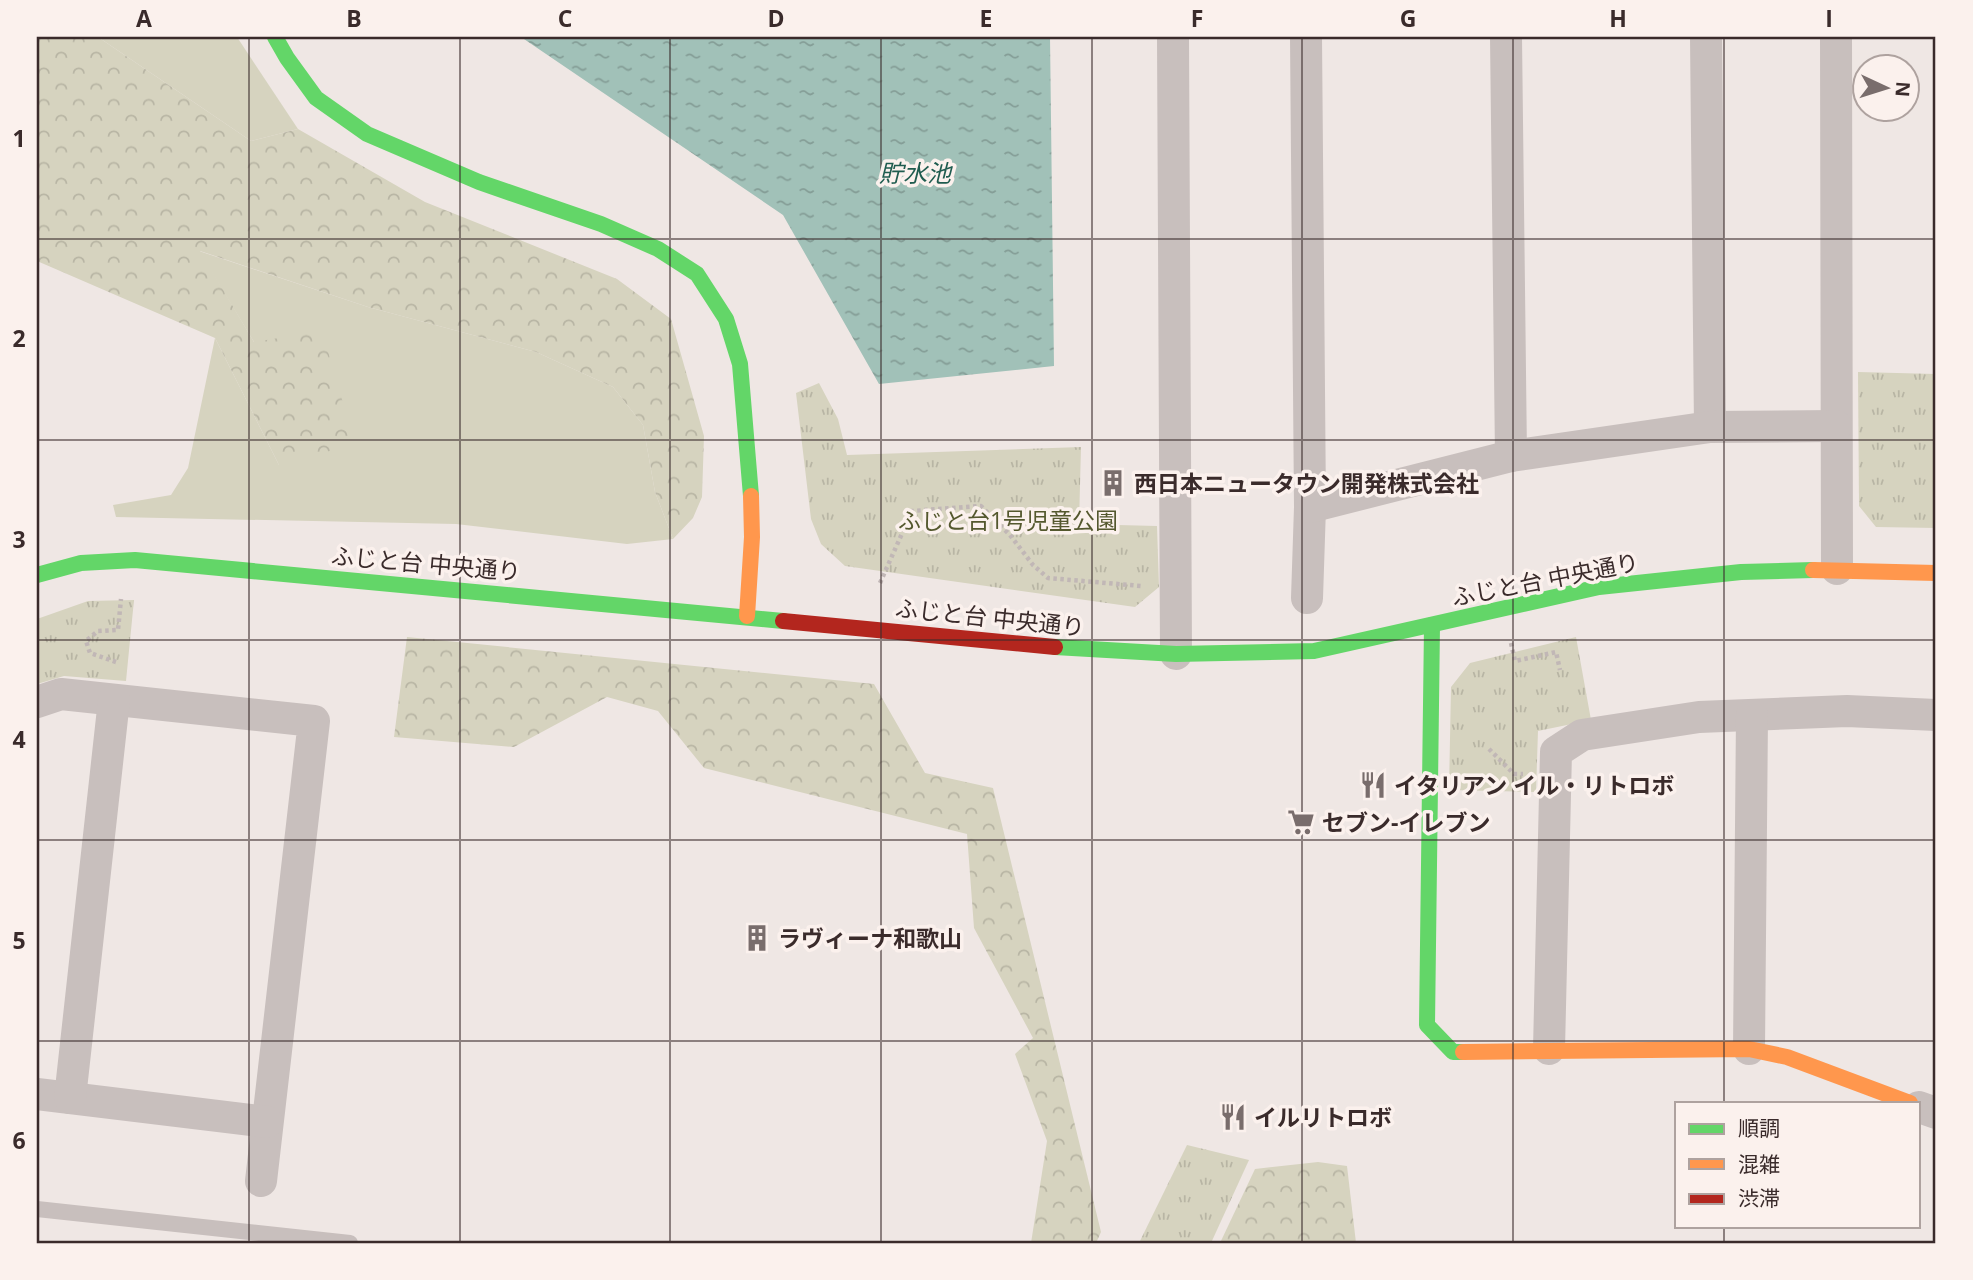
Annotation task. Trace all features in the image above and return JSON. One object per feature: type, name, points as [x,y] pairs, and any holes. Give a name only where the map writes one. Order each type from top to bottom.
[{"type":"street","points":[[275,37],[316,98],[367,134],[479,182],[601,224],[658,249],[697,274],[726,319],[740,364],[751,480],[752,537],[747,616]]},
{"type":"street","points":[[1173,37],[1176,654]]},
{"type":"street","points":[[1306,37],[1310,507],[1307,598]]},
{"type":"street","points":[[1506,37],[1511,456]]},
{"type":"street","points":[[1706,37],[1710,427]]},
{"type":"street","points":[[1836,37],[1837,569]]},
{"type":"street","points":[[1310,507],[1511,456],[1710,427],[1836,426]]},
{"type":"street","name":"ふじと台 中央通り","points":[[37,576],[81,564],[135,559],[1074,649],[1176,654],[1314,651],[1599,587],[1741,572],[1837,569],[1936,573]]},
{"type":"street","points":[[1432,625],[1427,1025],[1453,1052],[1749,1049],[1787,1057],[1907,1102]]},
{"type":"street","points":[[37,702],[61,694],[314,721],[261,1181]]},
{"type":"street","points":[[70,1098],[114,700]]},
{"type":"street","points":[[1549,1049],[1556,752],[1582,735],[1699,717],[1847,711],[1936,715]]},
{"type":"street","points":[[1749,1049],[1752,715]]},
{"type":"street","points":[[37,1094],[267,1122]]},
{"type":"lane","points":[[37,1209],[351,1243]]},
{"type":"path","points":[[880,583],[912,511],[981,506],[1010,535],[1033,565],[1048,578],[1141,586],[1143,597]]},
{"type":"path","points":[[120,662],[99,658],[90,653],[86,641],[98,631],[118,630],[121,591]]},
{"type":"path","points":[[1511,642],[1515,661],[1556,652],[1560,670]]},
{"type":"green space","points":[[37,37],[98,37],[251,141],[298,129],[425,202],[617,279],[671,319],[704,436],[702,497],[693,518],[673,539],[655,492],[643,425],[613,387],[536,352],[368,307],[200,251],[254,342],[322,331],[355,444],[279,465],[215,338],[37,261]]},
{"type":"green space","points":[[98,37],[237,37],[298,129],[251,141]]},
{"type":"green space","points":[[199,251],[368,307],[536,352],[613,387],[643,425],[655,492],[673,539],[627,544],[456,524],[116,517],[113,505],[171,495],[188,468],[215,338],[279,465],[254,342]]},
{"type":"green space","points":[[1858,372],[1936,374],[1936,528],[1876,527],[1859,506]]},
{"type":"green space","name":"ふじと台1号児童公園","points":[[819,383],[838,419],[847,455],[1081,447],[1079,524],[1157,526],[1159,587],[1135,607],[845,566],[821,544],[811,519],[796,393]]},
{"type":"green space","points":[[134,600],[126,681],[64,676],[37,684],[37,619],[88,601]]},
{"type":"green space","points":[[407,637],[874,684],[925,773],[993,788],[1101,1232],[1096,1243],[1031,1243],[1047,1141],[1015,1054],[1033,1038],[974,928],[967,834],[704,768],[658,711],[607,697],[514,747],[394,737]]},
{"type":"green space","points":[[1576,637],[1591,720],[1538,731],[1536,792],[1449,790],[1451,687],[1470,663]]},
{"type":"green space","points":[[1187,1145],[1249,1160],[1211,1243],[1139,1243]]},
{"type":"green space","points":[[1318,1162],[1347,1166],[1356,1243],[1220,1243],[1255,1169]]},
{"type":"water","name":"貯水池","points":[[521,37],[1050,37],[1054,366],[879,384],[783,215]]},
{"type":"traffic: fast","points":[[275,37],[316,98],[367,134],[479,182],[601,224],[658,249],[697,274],[726,319],[740,364],[751,496]]},
{"type":"traffic: fast","points":[[37,575],[81,563],[135,560],[783,621]]},
{"type":"traffic: fast","points":[[1055,647],[1176,654],[1314,651],[1599,587],[1741,572],[1813,570]]},
{"type":"traffic: fast","points":[[1432,625],[1427,1025],[1453,1052],[1463,1052]]},
{"type":"traffic: slow","points":[[747,616],[752,537],[751,496]]},
{"type":"traffic: slow","points":[[1813,570],[1936,573]]},
{"type":"traffic: slow","points":[[1463,1052],[1749,1049],[1787,1057],[1907,1102]]},
{"type":"traffic: jam","points":[[783,621],[1055,647]]},
{"type":"place","name":"西日本ニュータウン開発株式会社","points":[[1113,483]]},
{"type":"place","name":"イタリアン イル・リトロボ","points":[[1373,785]]},
{"type":"place","name":"セブン-イレブン","points":[[1301,822]]},
{"type":"place","name":"ラヴィーナ和歌山","points":[[757,938]]},
{"type":"place","name":"イルリトロボ","points":[[1233,1117]]}]
